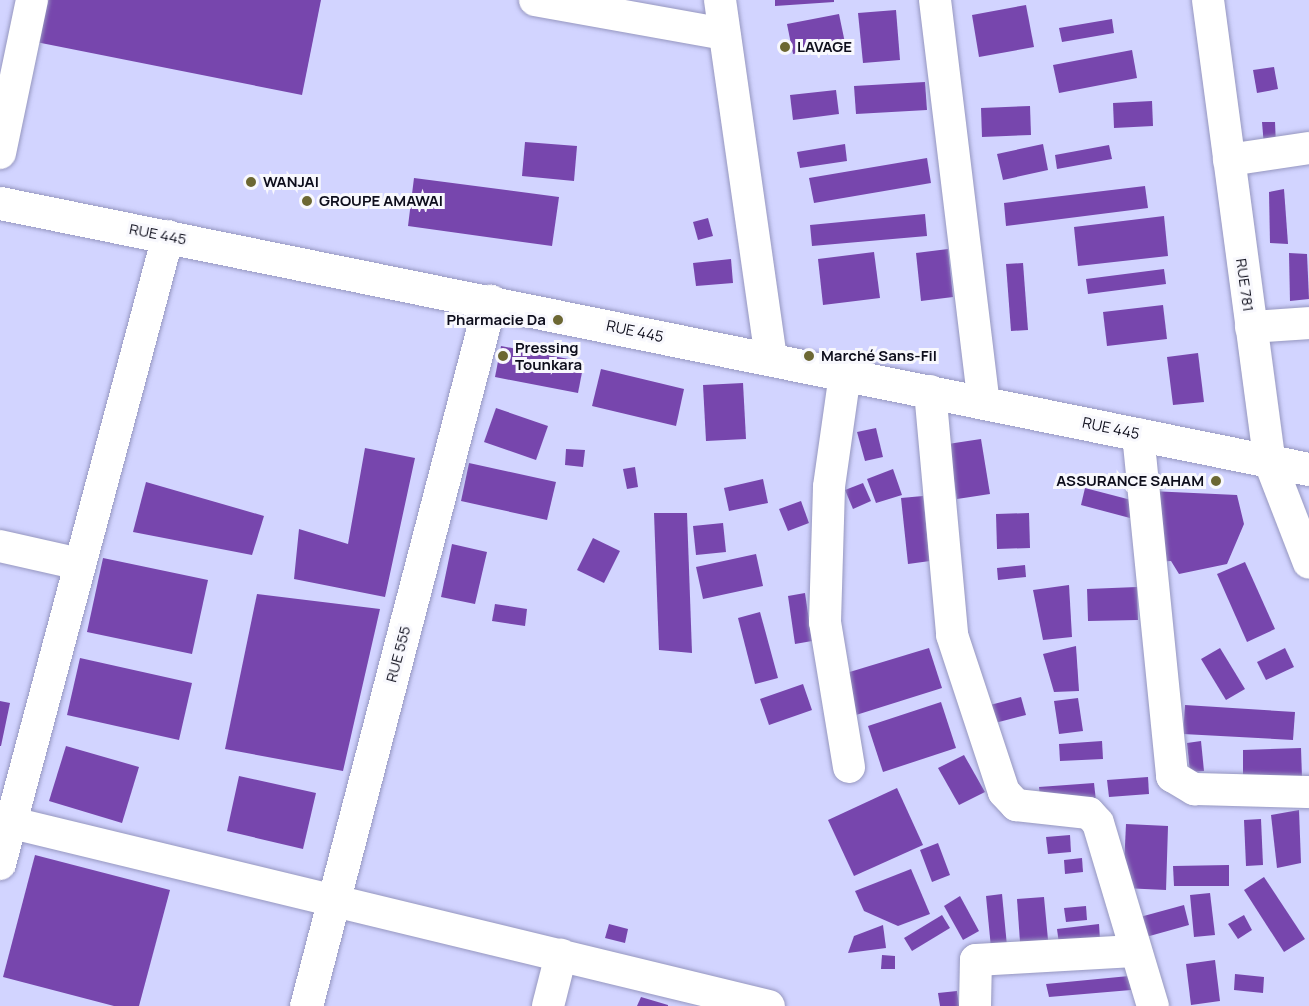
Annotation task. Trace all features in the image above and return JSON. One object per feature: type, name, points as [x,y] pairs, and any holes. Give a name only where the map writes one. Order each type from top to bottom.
[{"type":"street","points":[[0,153],[32,0]]},
{"type":"street","points":[[535,0],[724,34]]},
{"type":"street","points":[[720,0],[771,358]]},
{"type":"street","points":[[935,0],[984,402]]},
{"type":"street","name":"RUE 781","points":[[1208,0],[1269,460],[1309,563]]},
{"type":"street","points":[[1229,160],[1309,148]]},
{"type":"street","name":"RUE 445","points":[[0,203],[1309,469]]},
{"type":"street","points":[[0,864],[6,821],[80,564],[168,236]]},
{"type":"street","name":"RUE 555","points":[[306,1006],[490,301]]},
{"type":"street","points":[[1251,327],[1309,323]]},
{"type":"street","points":[[845,374],[829,487],[825,622],[849,767]]},
{"type":"street","points":[[930,391],[952,635],[1005,792],[1016,806],[1089,813],[1098,823],[1134,951],[1153,1006]]},
{"type":"street","points":[[1138,434],[1172,776],[1194,789],[1309,792]]},
{"type":"street","points":[[0,546],[80,564]]},
{"type":"street","points":[[6,821],[769,1006]]},
{"type":"street","points":[[975,1006],[976,960],[1134,951]]},
{"type":"street","points":[[548,1006],[561,955]]},
{"type":"building","points":[[40,0],[321,0],[302,95],[31,41]]},
{"type":"building","points":[[775,0],[834,0],[834,2],[775,6]]},
{"type":"building","points":[[1026,5],[1034,47],[979,57],[972,15]]},
{"type":"building","points":[[896,10],[900,60],[863,63],[858,13]]},
{"type":"building","points":[[839,14],[845,43],[793,54],[787,24]]},
{"type":"building","points":[[1112,19],[1114,33],[1062,42],[1059,28]]},
{"type":"building","points":[[1132,50],[1137,78],[1059,93],[1053,65]]},
{"type":"building","points":[[1274,67],[1278,89],[1257,93],[1253,70]]},
{"type":"building","points":[[925,82],[927,110],[856,114],[854,86]]},
{"type":"building","points":[[836,90],[839,114],[793,120],[790,95]]},
{"type":"building","points":[[1152,101],[1153,126],[1114,128],[1113,103]]},
{"type":"building","points":[[1030,106],[1031,135],[982,137],[981,108]]},
{"type":"building","points":[[1262,122],[1275,122],[1276,146],[1264,146]]},
{"type":"building","points":[[525,142],[577,146],[574,181],[522,176]]},
{"type":"building","points":[[845,144],[847,161],[800,168],[797,152]]},
{"type":"building","points":[[1043,144],[1048,170],[1003,180],[997,154]]},
{"type":"building","points":[[1109,145],[1112,159],[1057,169],[1055,155]]},
{"type":"building","points":[[927,158],[931,183],[814,203],[809,178]]},
{"type":"building","points":[[414,178],[559,197],[552,246],[408,226]]},
{"type":"building","points":[[1145,186],[1148,208],[1006,226],[1004,203]]},
{"type":"building","points":[[1284,189],[1288,244],[1270,243],[1269,192]]},
{"type":"building","points":[[925,214],[927,236],[812,246],[810,225]]},
{"type":"building","points":[[1164,216],[1168,256],[1078,266],[1074,227]]},
{"type":"building","points":[[708,218],[713,236],[698,240],[693,222]]},
{"type":"building","points":[[948,249],[953,297],[921,301],[916,253]]},
{"type":"building","points":[[874,252],[880,298],[823,305],[818,259]]},
{"type":"building","points":[[1289,253],[1307,254],[1309,299],[1290,301]]},
{"type":"building","points":[[731,259],[733,283],[696,286],[693,263]]},
{"type":"building","points":[[1023,263],[1028,330],[1011,331],[1006,264]]},
{"type":"building","points":[[1164,269],[1166,284],[1088,294],[1086,279]]},
{"type":"building","points":[[1163,305],[1167,339],[1107,346],[1103,312]]},
{"type":"building","points":[[501,346],[584,362],[578,393],[495,377]]},
{"type":"building","points":[[1198,353],[1204,402],[1173,405],[1167,357]]},
{"type":"building","points":[[601,369],[684,389],[676,426],[592,406]]},
{"type":"building","points":[[743,383],[746,439],[706,441],[703,385]]},
{"type":"building","points":[[496,408],[548,426],[536,460],[484,442]]},
{"type":"building","points":[[876,428],[883,457],[865,461],[857,432]]},
{"type":"building","points":[[981,439],[990,494],[957,499],[948,444]]},
{"type":"building","points":[[365,448],[415,458],[385,597],[294,579],[299,529],[348,544]]},
{"type":"building","points":[[566,449],[585,450],[583,467],[565,465]]},
{"type":"building","points":[[469,463],[556,482],[547,520],[461,501]]},
{"type":"building","points":[[635,467],[638,487],[627,489],[623,469]]},
{"type":"building","points":[[893,469],[902,495],[876,503],[867,479]]},
{"type":"building","points":[[763,479],[768,503],[729,511],[724,488]]},
{"type":"building","points":[[146,482],[264,516],[252,555],[133,532]]},
{"type":"building","points":[[863,483],[871,501],[853,509],[845,490]]},
{"type":"building","points":[[1085,488],[1135,501],[1130,518],[1081,505]]},
{"type":"building","points":[[1150,491],[1237,495],[1244,524],[1227,564],[1179,574],[1171,561],[1155,562]]},
{"type":"building","points":[[923,496],[930,561],[908,564],[901,498]]},
{"type":"building","points":[[801,501],[809,523],[788,531],[779,509]]},
{"type":"building","points":[[654,513],[687,513],[692,653],[659,650]]},
{"type":"building","points":[[1029,513],[1030,548],[997,549],[996,514]]},
{"type":"building","points":[[723,523],[726,552],[696,555],[693,526]]},
{"type":"building","points":[[593,538],[620,551],[604,583],[577,570]]},
{"type":"building","points":[[452,544],[487,552],[475,604],[441,597]]},
{"type":"building","points":[[756,554],[763,586],[703,599],[696,567]]},
{"type":"building","points":[[103,558],[208,580],[192,654],[87,632]]},
{"type":"building","points":[[1245,562],[1275,629],[1247,642],[1217,574]]},
{"type":"building","points":[[1025,565],[1026,577],[998,580],[997,568]]},
{"type":"building","points":[[1069,585],[1072,637],[1043,640],[1033,590]]},
{"type":"building","points":[[1137,587],[1138,620],[1088,621],[1087,589]]},
{"type":"building","points":[[805,593],[812,641],[795,644],[788,596]]},
{"type":"building","points":[[257,594],[380,609],[343,771],[225,749]]},
{"type":"building","points":[[495,604],[527,609],[525,626],[492,621]]},
{"type":"building","points":[[760,612],[778,678],[755,684],[738,618]]},
{"type":"building","points":[[1076,646],[1079,691],[1054,692],[1043,654]]},
{"type":"building","points":[[929,648],[942,688],[856,715],[843,674]]},
{"type":"building","points":[[1220,648],[1245,689],[1226,700],[1201,659]]},
{"type":"building","points":[[1285,648],[1294,667],[1266,680],[1257,662]]},
{"type":"building","points":[[80,658],[192,683],[179,740],[67,715]]},
{"type":"building","points":[[803,684],[812,710],[769,725],[760,699]]},
{"type":"building","points":[[1021,697],[1026,715],[995,723],[990,705]]},
{"type":"building","points":[[1078,698],[1083,731],[1059,734],[1054,701]]},
{"type":"building","points":[[0,701],[10,703],[1,746],[0,746]]},
{"type":"building","points":[[941,702],[956,748],[883,772],[868,726]]},
{"type":"building","points":[[1185,705],[1295,712],[1293,740],[1183,734]]},
{"type":"building","points":[[1102,741],[1103,759],[1060,761],[1059,744]]},
{"type":"building","points":[[1201,741],[1204,771],[1190,772],[1187,743]]},
{"type":"building","points":[[66,746],[139,767],[122,823],[49,801]]},
{"type":"building","points":[[1301,748],[1302,778],[1243,780],[1243,750]]},
{"type":"building","points":[[964,755],[985,792],[959,805],[938,768]]},
{"type":"building","points":[[239,776],[316,793],[303,849],[227,831]]},
{"type":"building","points":[[1148,777],[1149,794],[1109,797],[1107,780]]},
{"type":"building","points":[[1094,783],[1096,801],[1041,806],[1039,787]]},
{"type":"building","points":[[897,788],[923,845],[854,876],[828,820]]},
{"type":"building","points":[[1299,810],[1301,863],[1277,868],[1271,815]]},
{"type":"building","points":[[1261,819],[1263,865],[1246,866],[1244,820]]},
{"type":"building","points":[[1126,824],[1168,826],[1166,890],[1123,888]]},
{"type":"building","points":[[1070,835],[1071,852],[1048,854],[1046,837]]},
{"type":"building","points":[[938,843],[950,875],[932,882],[920,850]]},
{"type":"building","points":[[35,855],[170,890],[139,1006],[114,1006],[3,977]]},
{"type":"building","points":[[1082,858],[1083,872],[1065,874],[1064,860]]},
{"type":"building","points":[[1229,865],[1229,886],[1174,886],[1173,866]]},
{"type":"building","points":[[911,869],[930,914],[898,926],[864,911],[855,891]]},
{"type":"building","points":[[1264,877],[1305,939],[1284,952],[1244,890]]},
{"type":"building","points":[[1210,893],[1215,935],[1194,937],[1190,895]]},
{"type":"building","points":[[1002,894],[1007,946],[991,948],[986,896]]},
{"type":"building","points":[[960,896],[979,931],[963,940],[944,906]]},
{"type":"building","points":[[1044,897],[1048,940],[1020,942],[1017,899]]},
{"type":"building","points":[[1184,905],[1189,925],[1146,937],[1140,917]]},
{"type":"building","points":[[1086,906],[1087,920],[1066,922],[1064,908]]},
{"type":"building","points":[[942,915],[950,928],[912,951],[904,938]]},
{"type":"building","points":[[1244,915],[1252,930],[1238,939],[1228,924]]},
{"type":"building","points":[[609,924],[628,929],[625,943],[605,938]]},
{"type":"building","points":[[1099,924],[1100,940],[1059,944],[1057,929]]},
{"type":"building","points":[[883,925],[886,948],[848,953],[854,936]]},
{"type":"building","points":[[882,955],[895,956],[895,969],[881,969]]},
{"type":"building","points":[[1215,960],[1220,1001],[1191,1005],[1186,964]]},
{"type":"building","points":[[1235,974],[1264,977],[1263,993],[1234,990]]},
{"type":"building","points":[[1129,976],[1131,990],[1049,997],[1046,984]]},
{"type":"building","points":[[957,991],[959,1006],[940,1006],[938,993]]},
{"type":"building","points":[[641,997],[668,1005],[668,1006],[637,1006]]},
{"type":"place","name":"LAVAGE","points":[[785,47]]},
{"type":"place","name":"WANJAI","points":[[251,182]]},
{"type":"place","name":"GROUPE AMAWAI","points":[[307,201]]},
{"type":"place","name":"Pharmacie Da","points":[[558,320]]},
{"type":"place","name":"Pressing Tounkara","points":[[503,356]]},
{"type":"place","name":"Marché Sans-Fil","points":[[809,356]]},
{"type":"place","name":"ASSURANCE SAHAM","points":[[1216,481]]}]
